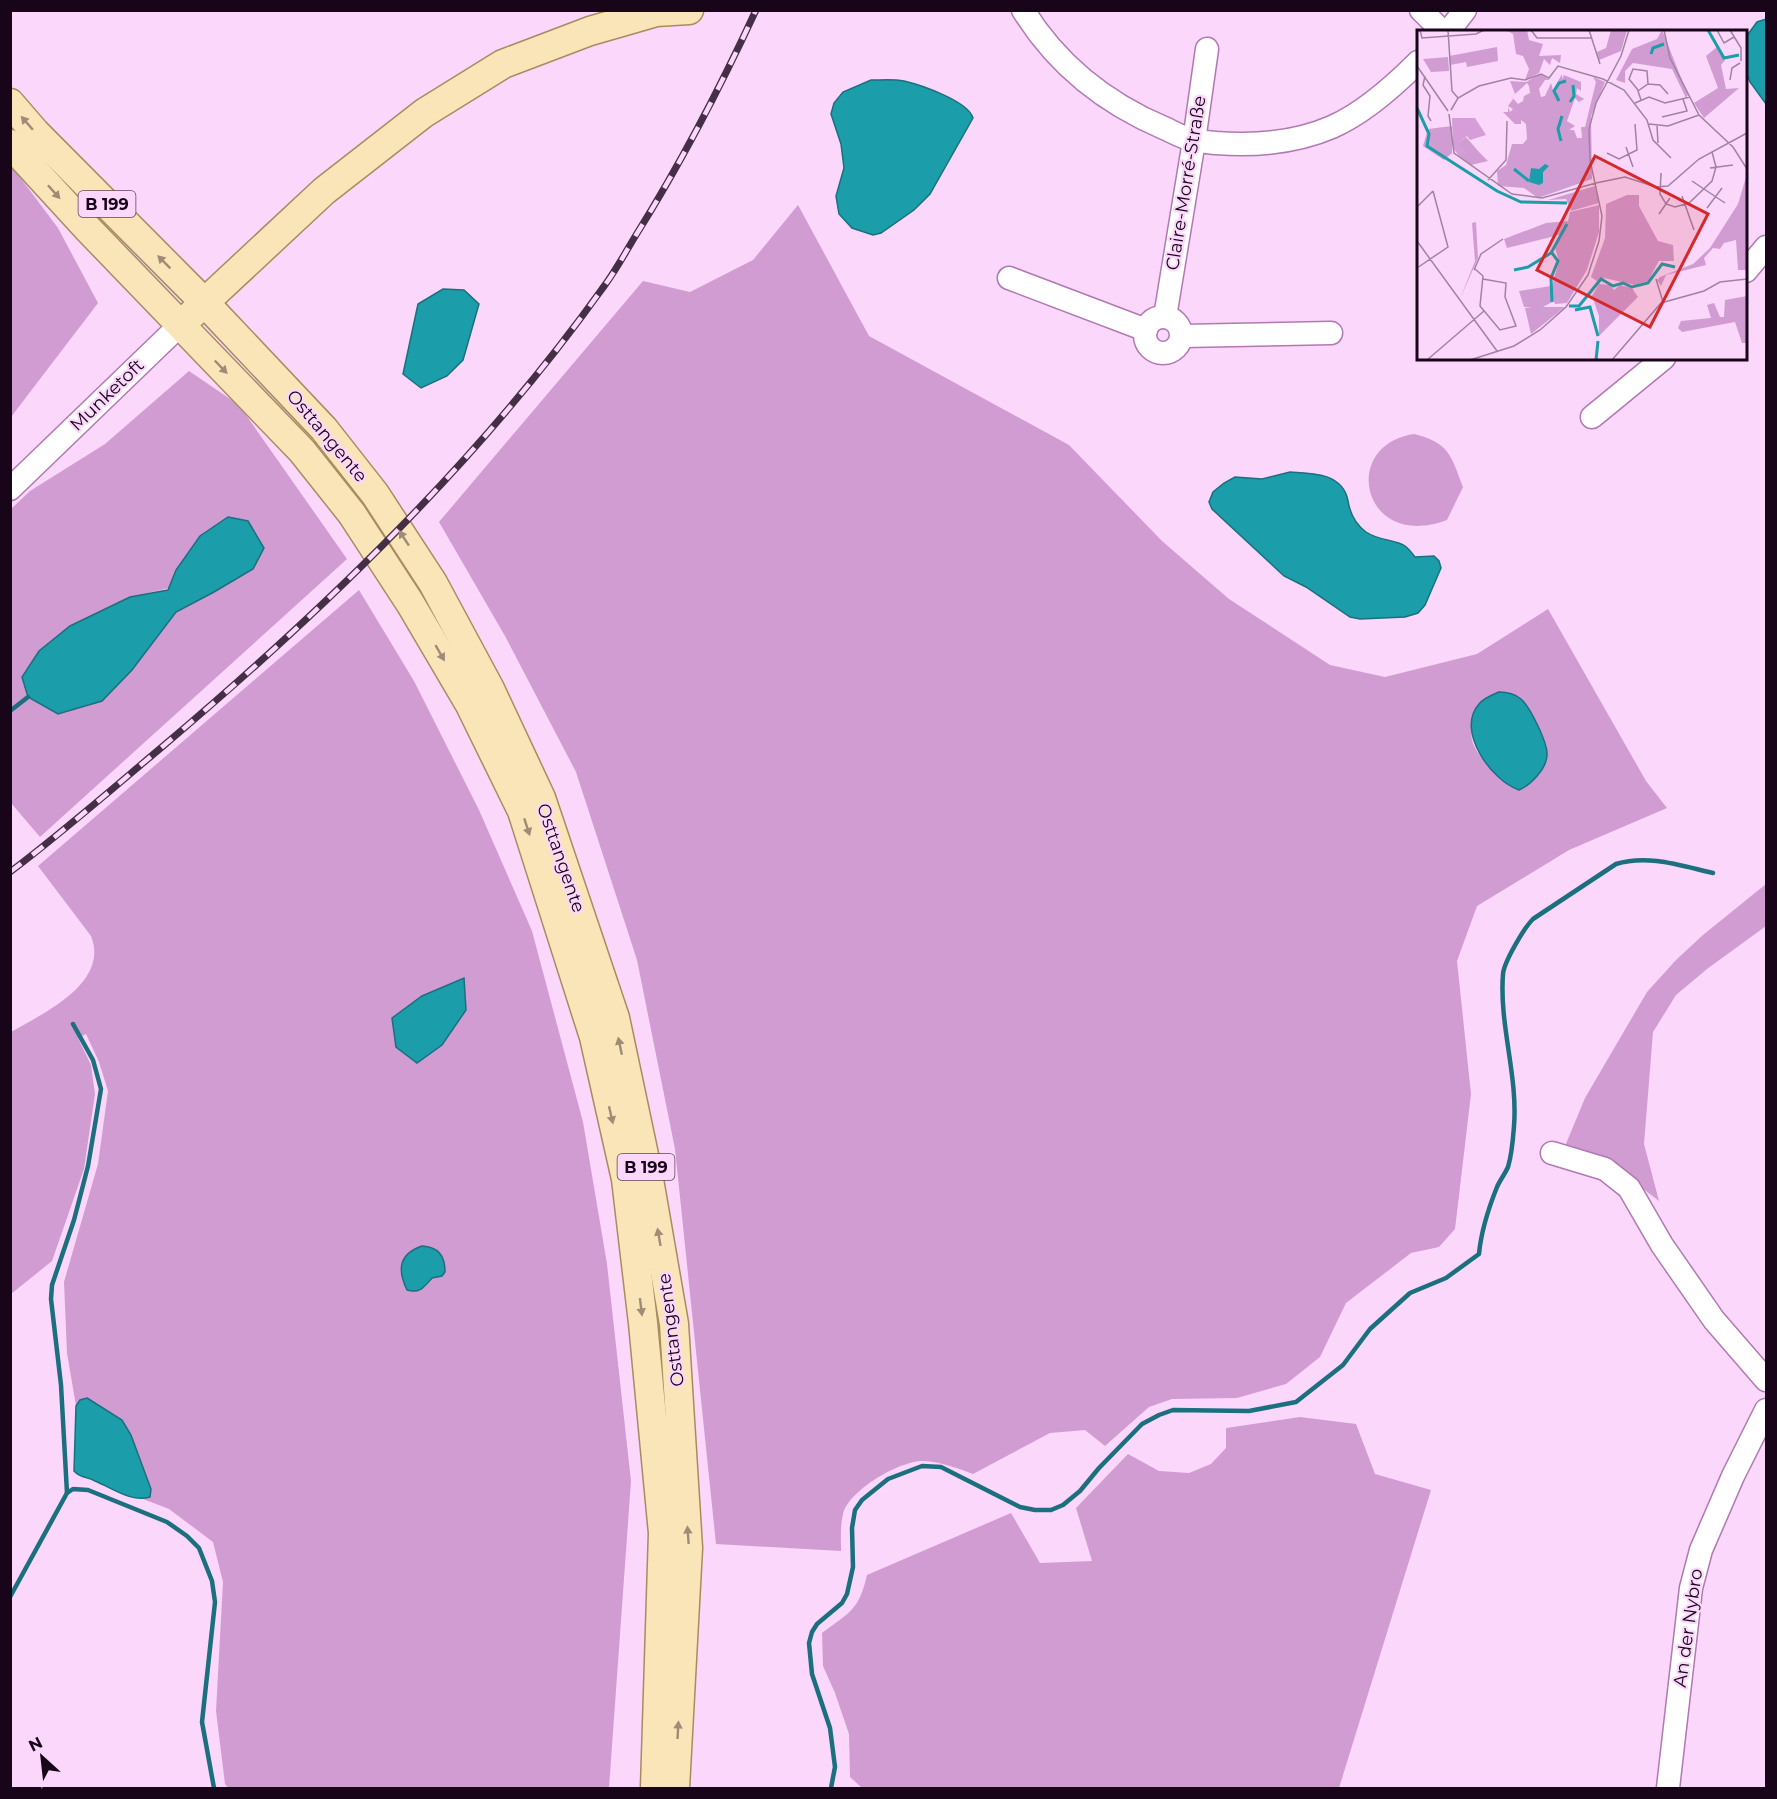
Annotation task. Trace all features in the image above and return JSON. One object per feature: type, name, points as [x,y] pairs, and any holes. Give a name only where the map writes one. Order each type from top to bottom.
[{"type":"main road","name":"Munketoft","points":[[180,325],[324,191],[424,113],[503,64],[590,31],[634,18],[656,12],[689,10]]},
{"type":"main road","name":"Osttangente","points":[[10,103],[35,132],[205,303],[324,429],[375,494],[433,583],[490,689],[541,798],[615,1018],[648,1174],[674,1324],[688,1548],[675,1788]]},
{"type":"main road","name":"Osttangente","points":[[10,144],[88,229],[302,451],[352,514],[410,603],[470,705],[522,811],[594,1037],[626,1179],[643,1323],[663,1533],[655,1788]]},
{"type":"street","points":[[1023,10],[1057,56],[1086,84],[1135,116],[1194,141],[1235,144],[1280,143],[1331,127],[1357,112],[1400,80],[1417,64]]},
{"type":"street","points":[[1421,10],[1441,30]]},
{"type":"street","points":[[1450,30],[1466,10]]},
{"type":"street","name":"Claire-Morré-Straße","points":[[1165,317],[1207,49]]},
{"type":"street","points":[[1747,271],[1767,247]]},
{"type":"street","points":[[1009,278],[1146,330]]},
{"type":"street","points":[[1165,317],[1177,322],[1182,336],[1179,345],[1174,350],[1163,354],[1152,350],[1148,345],[1146,330],[1154,319],[1165,317]]},
{"type":"street","name":"Munketoft","points":[[10,489],[180,325]]},
{"type":"street","points":[[1182,336],[1332,333]]},
{"type":"street","points":[[1592,417],[1662,360]]},
{"type":"street","points":[[1552,1153],[1605,1169],[1629,1188],[1662,1245],[1714,1320],[1767,1380]]},
{"type":"street","name":"An der Nybro","points":[[1668,1788],[1691,1588],[1701,1550],[1733,1476],[1767,1410]]},
{"type":"shaded area","points":[[1766,19],[1766,104],[1750,82],[1747,74],[1747,36],[1757,22]]},
{"type":"shaded area","points":[[871,80],[904,81],[932,90],[963,106],[973,118],[930,194],[914,210],[881,233],[873,235],[852,228],[839,214],[836,196],[844,168],[841,144],[831,114],[834,103],[843,92]]},
{"type":"shaded area","points":[[10,164],[58,228],[98,303],[11,417]]},
{"type":"shaded area","points":[[798,205],[869,336],[1069,445],[1162,541],[1229,599],[1330,665],[1385,677],[1477,654],[1548,609],[1646,781],[1667,808],[1569,850],[1477,906],[1457,961],[1471,1094],[1455,1229],[1439,1247],[1411,1253],[1346,1303],[1320,1357],[1286,1384],[1237,1398],[1172,1399],[1149,1407],[1105,1446],[1085,1430],[1050,1433],[973,1474],[924,1461],[889,1471],[864,1487],[847,1505],[841,1523],[841,1551],[716,1544],[675,1149],[637,960],[576,772],[505,636],[439,522],[643,281],[690,292],[753,260]],"holes":[[[1500,692],[1515,697],[1528,711],[1540,730],[1546,748],[1546,760],[1538,776],[1519,790],[1487,764],[1480,756],[1472,738],[1473,725],[1484,704],[1491,696]]]},
{"type":"shaded area","points":[[443,289],[464,290],[479,304],[463,360],[447,376],[421,388],[403,374],[418,304]]},
{"type":"shaded area","points":[[189,371],[239,405],[347,559],[40,837],[11,803],[11,509],[30,491],[105,444]],"holes":[[[253,569],[176,611],[132,670],[39,651],[70,626],[130,597]]]},
{"type":"shaded area","points":[[1414,434],[1442,447],[1452,459],[1459,476],[1463,487],[1447,520],[1418,526],[1395,522],[1379,510],[1370,493],[1369,474],[1376,457],[1390,442]]},
{"type":"shaded area","points":[[1290,472],[1317,474],[1333,480],[1345,492],[1354,518],[1366,532],[1402,544],[1415,557],[1434,556],[1439,561],[1441,568],[1425,605],[1418,613],[1405,617],[1360,619],[1350,617],[1306,587],[1284,576],[1212,509],[1209,502],[1213,492],[1235,477],[1262,479]]},
{"type":"shaded area","points":[[228,517],[248,521],[264,548],[253,569],[176,612],[132,670],[102,701],[58,714],[28,697],[22,677],[39,651],[70,626],[130,597],[168,590],[176,570],[200,536]]},
{"type":"shaded area","points":[[359,590],[414,681],[479,810],[532,931],[583,1122],[607,1264],[631,1481],[609,1788],[228,1788],[225,1784],[216,1711],[223,1582],[213,1542],[169,1509],[143,1499],[150,1497],[131,1435],[80,1400],[76,1406],[67,1353],[64,1282],[98,1164],[108,1091],[99,1062],[86,1034],[78,1038],[91,1065],[95,1094],[84,1169],[52,1261],[11,1294],[11,1032],[70,995],[91,968],[94,953],[91,936],[38,866]]},
{"type":"shaded area","points":[[1499,692],[1514,695],[1525,703],[1538,726],[1547,749],[1546,760],[1541,770],[1533,780],[1519,790],[1498,777],[1488,766],[1474,741],[1471,728],[1473,715],[1479,704]]},
{"type":"shaded area","points":[[1766,884],[1766,926],[1676,995],[1653,1032],[1644,1144],[1659,1201],[1611,1164],[1563,1151],[1585,1098],[1647,992],[1703,935]]},
{"type":"shaded area","points":[[464,978],[466,1010],[442,1045],[417,1063],[396,1047],[392,1018],[422,996]]},
{"type":"shaded area","points":[[422,1246],[440,1253],[444,1261],[445,1272],[442,1276],[432,1278],[419,1290],[407,1290],[402,1275],[402,1263],[409,1253]]},
{"type":"shaded area","points":[[87,1398],[122,1420],[131,1435],[151,1489],[150,1497],[129,1496],[74,1471],[76,1406],[80,1400]]},
{"type":"shaded area","points":[[1300,1417],[1356,1424],[1375,1474],[1431,1490],[1339,1788],[862,1788],[850,1777],[849,1734],[823,1666],[822,1633],[840,1620],[857,1603],[867,1575],[1011,1513],[1040,1563],[1092,1561],[1076,1508],[1128,1454],[1159,1471],[1189,1473],[1211,1464],[1226,1448],[1226,1428]]},
{"type":"waterway","points":[[10,711],[28,697]]},
{"type":"waterway","points":[[831,1788],[835,1767],[830,1728],[812,1674],[809,1643],[817,1624],[842,1603],[847,1594],[853,1567],[852,1528],[855,1510],[862,1500],[888,1479],[922,1466],[941,1467],[1020,1507],[1051,1510],[1063,1505],[1080,1491],[1142,1424],[1159,1415],[1173,1410],[1249,1411],[1296,1402],[1343,1365],[1370,1329],[1410,1293],[1446,1278],[1479,1254],[1483,1228],[1491,1203],[1508,1167],[1513,1136],[1515,1107],[1502,993],[1503,974],[1511,954],[1529,923],[1616,864],[1640,860],[1653,861],[1713,873]]},
{"type":"waterway","points":[[10,1597],[67,1493],[61,1385],[51,1299],[52,1285],[74,1220],[88,1166],[101,1089],[93,1060],[73,1024]]},
{"type":"waterway","points":[[67,1493],[73,1489],[88,1490],[167,1522],[199,1548],[212,1581],[215,1602],[202,1722],[214,1788]]},
{"type":"railway","points":[[10,872],[162,747],[282,642],[396,532],[504,414],[554,353],[616,269],[684,153],[756,10]]}]
